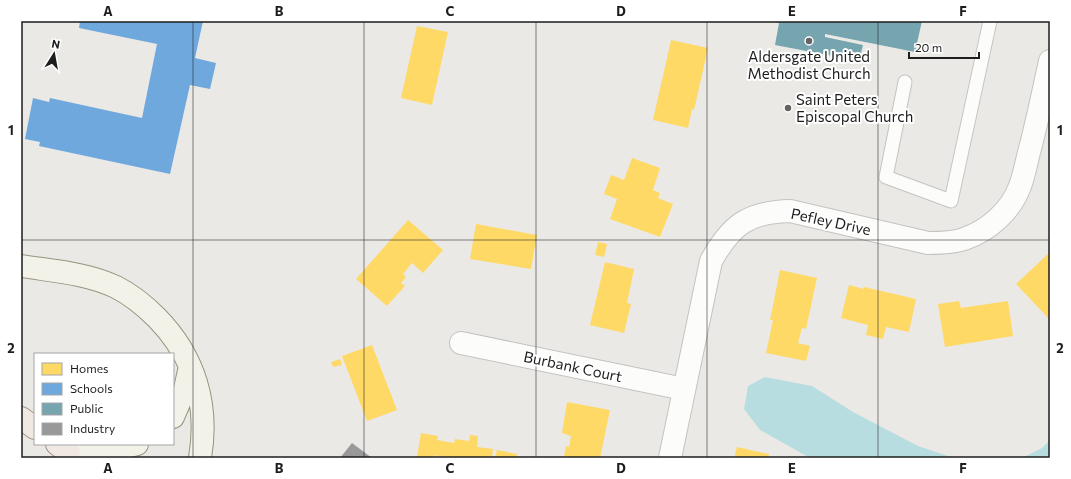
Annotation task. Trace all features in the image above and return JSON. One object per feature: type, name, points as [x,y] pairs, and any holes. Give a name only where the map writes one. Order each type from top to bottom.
[{"type":"main road","points":[[21,418],[34,427]]},
{"type":"street","name":"Pefley Drive","points":[[670,458],[711,262],[721,243],[735,228],[753,217],[773,211],[790,211],[928,242],[941,243],[963,239],[980,232],[998,219],[1012,202],[1020,186],[1038,117],[1050,62]]},
{"type":"street","points":[[21,266],[87,276],[116,287],[142,303],[166,328],[183,351],[196,379],[202,409],[203,440],[200,458]]},
{"type":"street","name":"Burbank Court","points":[[461,342],[684,389]]},
{"type":"street","points":[[174,415],[185,389],[190,366]]},
{"type":"street","points":[[21,432],[34,438]]},
{"type":"street","points":[[52,445],[70,452],[121,448],[133,445]]},
{"type":"lane","points":[[905,82],[886,177],[951,201],[990,21]]},
{"type":"water","points":[[765,377],[812,386],[853,412],[918,446],[954,458],[810,458],[760,430],[744,409],[748,386]]},
{"type":"water","points":[[1050,440],[1050,458],[1022,458],[1042,448]]},
{"type":"building: Homes","points":[[417,26],[448,32],[432,105],[401,98]]},
{"type":"building: Homes","points":[[671,40],[708,48],[694,110],[692,109],[688,128],[653,120]]},
{"type":"building: Homes","points":[[632,158],[660,168],[653,190],[660,193],[658,198],[673,204],[660,237],[610,219],[617,199],[604,194],[611,175],[624,180]]},
{"type":"building: Homes","points":[[408,220],[443,250],[423,273],[412,263],[403,274],[406,277],[401,283],[405,286],[387,306],[356,279]]},
{"type":"building: Homes","points":[[476,224],[537,235],[531,269],[470,259]]},
{"type":"building: Homes","points":[[598,242],[607,244],[604,257],[595,255]]},
{"type":"building: Homes","points":[[1050,252],[1050,320],[1016,284]]},
{"type":"building: Homes","points":[[605,262],[634,269],[627,303],[631,304],[624,333],[590,325]]},
{"type":"building: Homes","points":[[780,270],[817,278],[806,329],[802,328],[798,343],[810,346],[806,361],[766,353],[773,320],[770,320]]},
{"type":"building: Homes","points":[[849,285],[916,299],[909,332],[886,327],[883,339],[866,335],[868,325],[841,318]]},
{"type":"building: Homes","points":[[959,301],[961,308],[1008,301],[1013,336],[945,347],[938,304]]},
{"type":"building: Homes","points":[[372,345],[397,410],[367,421],[342,356]]},
{"type":"building: Homes","points":[[340,359],[342,365],[333,367],[331,362]]},
{"type":"building: Homes","points":[[567,402],[610,410],[600,458],[566,458],[564,456],[566,446],[569,447],[571,436],[562,433]]},
{"type":"building: Homes","points":[[421,433],[438,436],[437,440],[454,443],[455,439],[469,441],[470,435],[478,436],[477,447],[493,449],[492,458],[443,458],[435,455],[435,458],[417,457]]},
{"type":"building: Homes","points":[[737,447],[769,454],[768,458],[734,458]]},
{"type":"building: Homes","points":[[497,450],[517,454],[516,458],[495,458]]},
{"type":"building: Schools","points":[[80,21],[203,21],[195,58],[216,63],[210,89],[190,85],[170,174],[39,146],[40,142],[25,139],[33,98],[49,102],[50,98],[142,118],[157,44],[79,28]]},
{"type":"building: Public","name":"Aldersgate United Methodist Church","points":[[771,21],[922,21],[915,52],[825,34],[825,37],[863,45],[859,61],[775,45],[779,23]]},
{"type":"building: Industry","points":[[352,443],[372,458],[340,458]]},
{"type":"place","name":"Aldersgate United Methodist Church","points":[[809,41]]},
{"type":"place","name":"Saint Peters Episcopal Church","points":[[788,108]]}]
